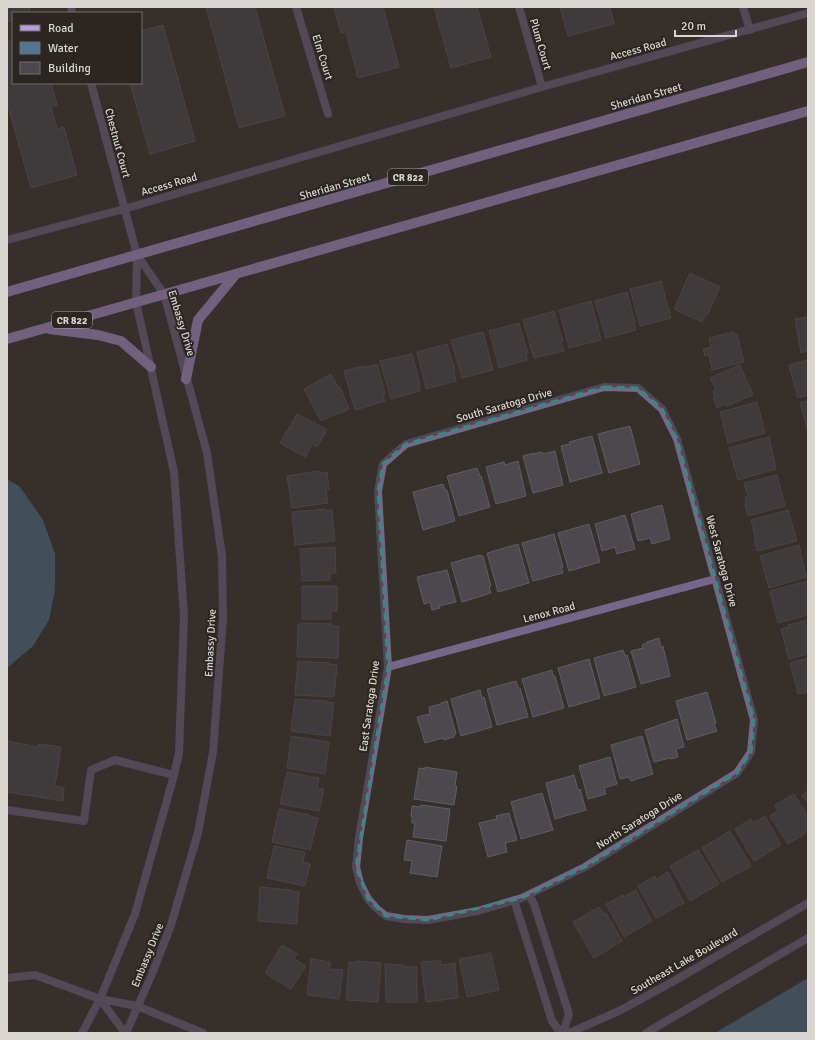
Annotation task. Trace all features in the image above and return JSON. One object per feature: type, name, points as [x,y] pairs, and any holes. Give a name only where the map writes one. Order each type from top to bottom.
[{"type":"main road","name":"Sheridan Street","points":[[7,292],[808,62]]},
{"type":"main road","name":"CR 822","points":[[7,339],[808,110]]},
{"type":"main road","points":[[186,379],[198,320],[236,274]]},
{"type":"main road","points":[[43,328],[98,335],[121,341],[151,367]]},
{"type":"street","name":"Elm Court","points":[[296,7],[328,114]]},
{"type":"street","name":"Plum Court","points":[[519,7],[542,87]]},
{"type":"street","points":[[743,7],[750,30]]},
{"type":"street","name":"Access Road","points":[[7,240],[124,209],[542,87],[808,13]]},
{"type":"street","name":"Chestnut Court","points":[[91,84],[137,255],[136,302]]},
{"type":"street","name":"Embassy Drive","points":[[125,1033],[152,974],[171,924],[198,832],[213,752],[223,620],[222,556],[207,453],[164,294],[137,255]]},
{"type":"street","points":[[82,1032],[100,999],[136,914],[179,753],[184,616],[174,472],[136,302]]},
{"type":"street","name":"South Saratoga Drive","points":[[383,464],[406,444],[604,387],[638,388]]},
{"type":"street","name":"West Saratoga Drive","points":[[638,388],[662,409],[676,439],[754,720],[751,752]]},
{"type":"street","name":"East Saratoga Drive","points":[[383,464],[378,491],[388,667],[359,838],[356,867],[360,883],[368,899],[386,916]]},
{"type":"street","name":"Lenox Road","points":[[388,667],[715,579]]},
{"type":"street","name":"North Saratoga Drive","points":[[386,916],[404,919],[428,920],[478,910],[529,895],[585,867],[737,773],[751,752]]},
{"type":"street","points":[[7,810],[84,821],[91,770],[115,760],[174,775]]},
{"type":"street","points":[[514,900],[552,1021],[562,1033],[569,1014],[534,904],[529,895]]},
{"type":"street","name":"Southeast Lake Boulevard","points":[[569,1033],[632,1004],[808,903]]},
{"type":"street","points":[[646,1033],[808,938]]},
{"type":"street","points":[[7,978],[35,975],[100,999],[137,1006],[203,1033]]},
{"type":"street","points":[[100,999],[125,1033]]},
{"type":"highlighted area","points":[[604,387],[638,388],[662,409],[677,439],[754,720],[751,752],[737,773],[585,867],[522,898],[428,920],[386,916],[368,899],[356,867],[388,667],[378,491],[383,464],[406,444]]},
{"type":"water","points":[[7,479],[20,487],[43,520],[55,554],[55,589],[49,620],[33,646],[7,668]]},
{"type":"water","points":[[808,978],[808,1033],[715,1033]]},
{"type":"building","points":[[7,7],[29,7],[30,12],[12,12],[12,20],[7,22]]},
{"type":"building","points":[[206,7],[255,7],[285,116],[239,128]]},
{"type":"building","points":[[383,7],[399,67],[358,78],[346,32],[341,33],[334,8]]},
{"type":"building","points":[[434,7],[477,7],[491,57],[451,68]]},
{"type":"building","points":[[560,7],[610,7],[614,24],[568,36]]},
{"type":"building","points":[[163,25],[195,141],[150,154],[130,84],[142,84],[142,31]]},
{"type":"building","points":[[12,40],[12,84],[51,84],[57,105],[51,107],[57,129],[64,127],[77,175],[31,188],[7,102],[7,42]]},
{"type":"building","points":[[690,273],[720,287],[708,314],[706,313],[702,322],[674,309]]},
{"type":"building","points":[[661,281],[671,318],[640,326],[630,289]]},
{"type":"building","points":[[627,292],[636,330],[606,338],[595,301]]},
{"type":"building","points":[[591,301],[601,340],[569,348],[559,310]]},
{"type":"building","points":[[554,311],[563,341],[561,341],[564,351],[534,358],[523,320]]},
{"type":"building","points":[[808,317],[808,351],[801,353],[795,319]]},
{"type":"building","points":[[519,323],[528,353],[526,354],[527,360],[499,368],[489,331]]},
{"type":"building","points":[[483,332],[493,370],[462,378],[451,340]]},
{"type":"building","points":[[734,332],[735,335],[737,334],[744,362],[712,370],[709,355],[705,356],[703,349],[711,347],[709,338]]},
{"type":"building","points":[[447,344],[455,371],[456,381],[426,389],[417,352]]},
{"type":"building","points":[[412,354],[420,384],[420,391],[391,399],[380,361]]},
{"type":"building","points":[[808,360],[808,395],[798,398],[789,365]]},
{"type":"building","points":[[377,364],[385,394],[383,395],[385,401],[355,410],[344,371]]},
{"type":"building","points":[[740,365],[753,395],[727,406],[726,404],[717,408],[713,398],[715,397],[713,391],[716,390],[710,378]]},
{"type":"building","points":[[331,374],[338,387],[340,387],[349,409],[321,421],[304,389]]},
{"type":"building","points":[[808,401],[808,431],[800,403]]},
{"type":"building","points":[[757,402],[765,433],[728,443],[720,412]]},
{"type":"building","points":[[297,414],[327,430],[317,447],[312,444],[305,457],[280,443]]},
{"type":"building","points":[[630,426],[640,464],[609,473],[598,434]]},
{"type":"building","points":[[592,436],[602,473],[570,482],[561,446],[570,444],[569,442]]},
{"type":"building","points":[[769,437],[776,469],[738,480],[729,448]]},
{"type":"building","points":[[555,451],[563,485],[533,493],[523,456],[534,453],[533,454],[542,452],[543,454]]},
{"type":"building","points":[[518,461],[526,496],[496,504],[486,467],[504,462],[505,465]]},
{"type":"building","points":[[477,468],[481,476],[490,507],[459,516],[447,476]]},
{"type":"building","points":[[319,471],[319,473],[327,472],[329,489],[326,490],[328,503],[292,508],[287,476]]},
{"type":"building","points":[[777,475],[785,506],[748,516],[745,497],[748,496],[744,483]]},
{"type":"building","points":[[443,484],[445,490],[447,490],[455,521],[423,530],[413,492]]},
{"type":"building","points":[[662,505],[670,539],[652,544],[650,538],[638,541],[631,514]]},
{"type":"building","points":[[326,509],[327,511],[332,510],[335,541],[295,545],[292,512]]},
{"type":"building","points":[[788,510],[797,541],[757,551],[751,520]]},
{"type":"building","points":[[625,515],[635,549],[617,554],[615,547],[602,551],[595,524]]},
{"type":"building","points":[[589,524],[600,562],[569,571],[558,533]]},
{"type":"building","points":[[554,534],[563,567],[561,567],[563,573],[533,581],[522,543]]},
{"type":"building","points":[[518,544],[529,583],[498,592],[487,553]]},
{"type":"building","points":[[799,545],[806,577],[769,588],[760,556]]},
{"type":"building","points":[[335,547],[336,573],[330,573],[330,580],[302,581],[300,549]]},
{"type":"building","points":[[480,555],[483,556],[491,586],[489,587],[491,593],[462,602],[451,563]]},
{"type":"building","points":[[447,570],[456,602],[439,606],[440,608],[432,610],[430,602],[424,604],[417,577]]},
{"type":"building","points":[[808,581],[808,615],[778,623],[770,591]]},
{"type":"building","points":[[302,586],[337,586],[337,611],[331,611],[331,619],[302,619]]},
{"type":"building","points":[[808,620],[808,654],[789,659],[781,629],[789,627],[788,625]]},
{"type":"building","points":[[300,623],[332,624],[332,626],[339,626],[338,658],[297,657],[298,625],[300,625]]},
{"type":"building","points":[[659,638],[661,647],[663,646],[670,676],[641,684],[631,651],[643,648],[642,645]]},
{"type":"building","points":[[623,650],[625,656],[627,655],[636,687],[604,696],[594,658]]},
{"type":"building","points":[[808,658],[808,692],[798,694],[790,663]]},
{"type":"building","points":[[589,659],[600,698],[569,707],[558,668]]},
{"type":"building","points":[[298,661],[337,665],[334,697],[295,695]]},
{"type":"building","points":[[552,670],[564,708],[533,717],[522,679]]},
{"type":"building","points":[[516,681],[518,688],[520,688],[528,717],[497,725],[487,689]]},
{"type":"building","points":[[480,690],[482,698],[484,697],[492,727],[461,736],[451,699]]},
{"type":"building","points":[[707,692],[717,731],[687,740],[676,701]]},
{"type":"building","points":[[295,699],[334,703],[330,736],[291,731]]},
{"type":"building","points":[[447,701],[456,734],[454,737],[444,740],[443,738],[425,743],[417,717],[430,714],[429,707]]},
{"type":"building","points":[[677,719],[684,747],[676,749],[678,757],[654,762],[645,730]]},
{"type":"building","points":[[291,736],[329,742],[325,774],[287,768]]},
{"type":"building","points":[[642,736],[653,774],[631,781],[629,777],[620,779],[611,745]]},
{"type":"building","points":[[7,741],[38,747],[39,744],[61,747],[55,786],[64,788],[63,801],[7,792]]},
{"type":"building","points":[[610,757],[617,784],[604,788],[606,794],[588,799],[579,766]]},
{"type":"building","points":[[425,767],[457,772],[455,786],[457,786],[454,805],[414,799],[419,768],[425,769]]},
{"type":"building","points":[[287,772],[319,778],[317,788],[324,789],[319,811],[280,804]]},
{"type":"building","points":[[574,775],[586,810],[555,819],[546,783]]},
{"type":"building","points":[[808,791],[808,802],[802,796]]},
{"type":"building","points":[[542,793],[553,830],[521,839],[511,802]]},
{"type":"building","points":[[794,794],[808,816],[808,832],[788,844],[770,816],[778,811],[775,805]]},
{"type":"building","points":[[421,805],[450,809],[446,841],[413,837],[415,823],[412,823],[412,806],[421,807]]},
{"type":"building","points":[[279,809],[318,818],[310,850],[272,842]]},
{"type":"building","points":[[509,813],[517,840],[505,843],[507,852],[488,857],[479,823],[497,819],[496,816]]},
{"type":"building","points":[[765,816],[781,845],[754,861],[735,829],[751,819],[753,823]]},
{"type":"building","points":[[730,831],[751,866],[722,882],[702,848]]},
{"type":"building","points":[[407,840],[442,846],[437,877],[410,873],[412,861],[404,860]]},
{"type":"building","points":[[274,846],[305,852],[303,862],[310,864],[305,886],[267,878]]},
{"type":"building","points":[[698,850],[719,884],[690,901],[670,866]]},
{"type":"building","points":[[668,872],[684,903],[656,918],[638,886],[655,876],[656,879]]},
{"type":"building","points":[[260,887],[299,892],[297,924],[258,921]]},
{"type":"building","points":[[636,890],[652,921],[624,937],[606,904],[623,895],[624,897]]},
{"type":"building","points":[[599,907],[604,914],[606,913],[622,941],[594,958],[573,922]]},
{"type":"building","points":[[282,945],[297,954],[294,959],[306,966],[291,989],[265,973]]},
{"type":"building","points":[[491,953],[499,990],[467,997],[459,959]]},
{"type":"building","points":[[311,959],[330,962],[329,969],[343,970],[339,999],[307,995]]},
{"type":"building","points":[[357,961],[381,963],[378,1002],[346,1000],[349,962],[357,963]]},
{"type":"building","points":[[441,961],[441,965],[455,963],[458,998],[426,1002],[421,962]]},
{"type":"building","points":[[385,964],[404,965],[404,967],[417,967],[417,1002],[386,1002]]}]
